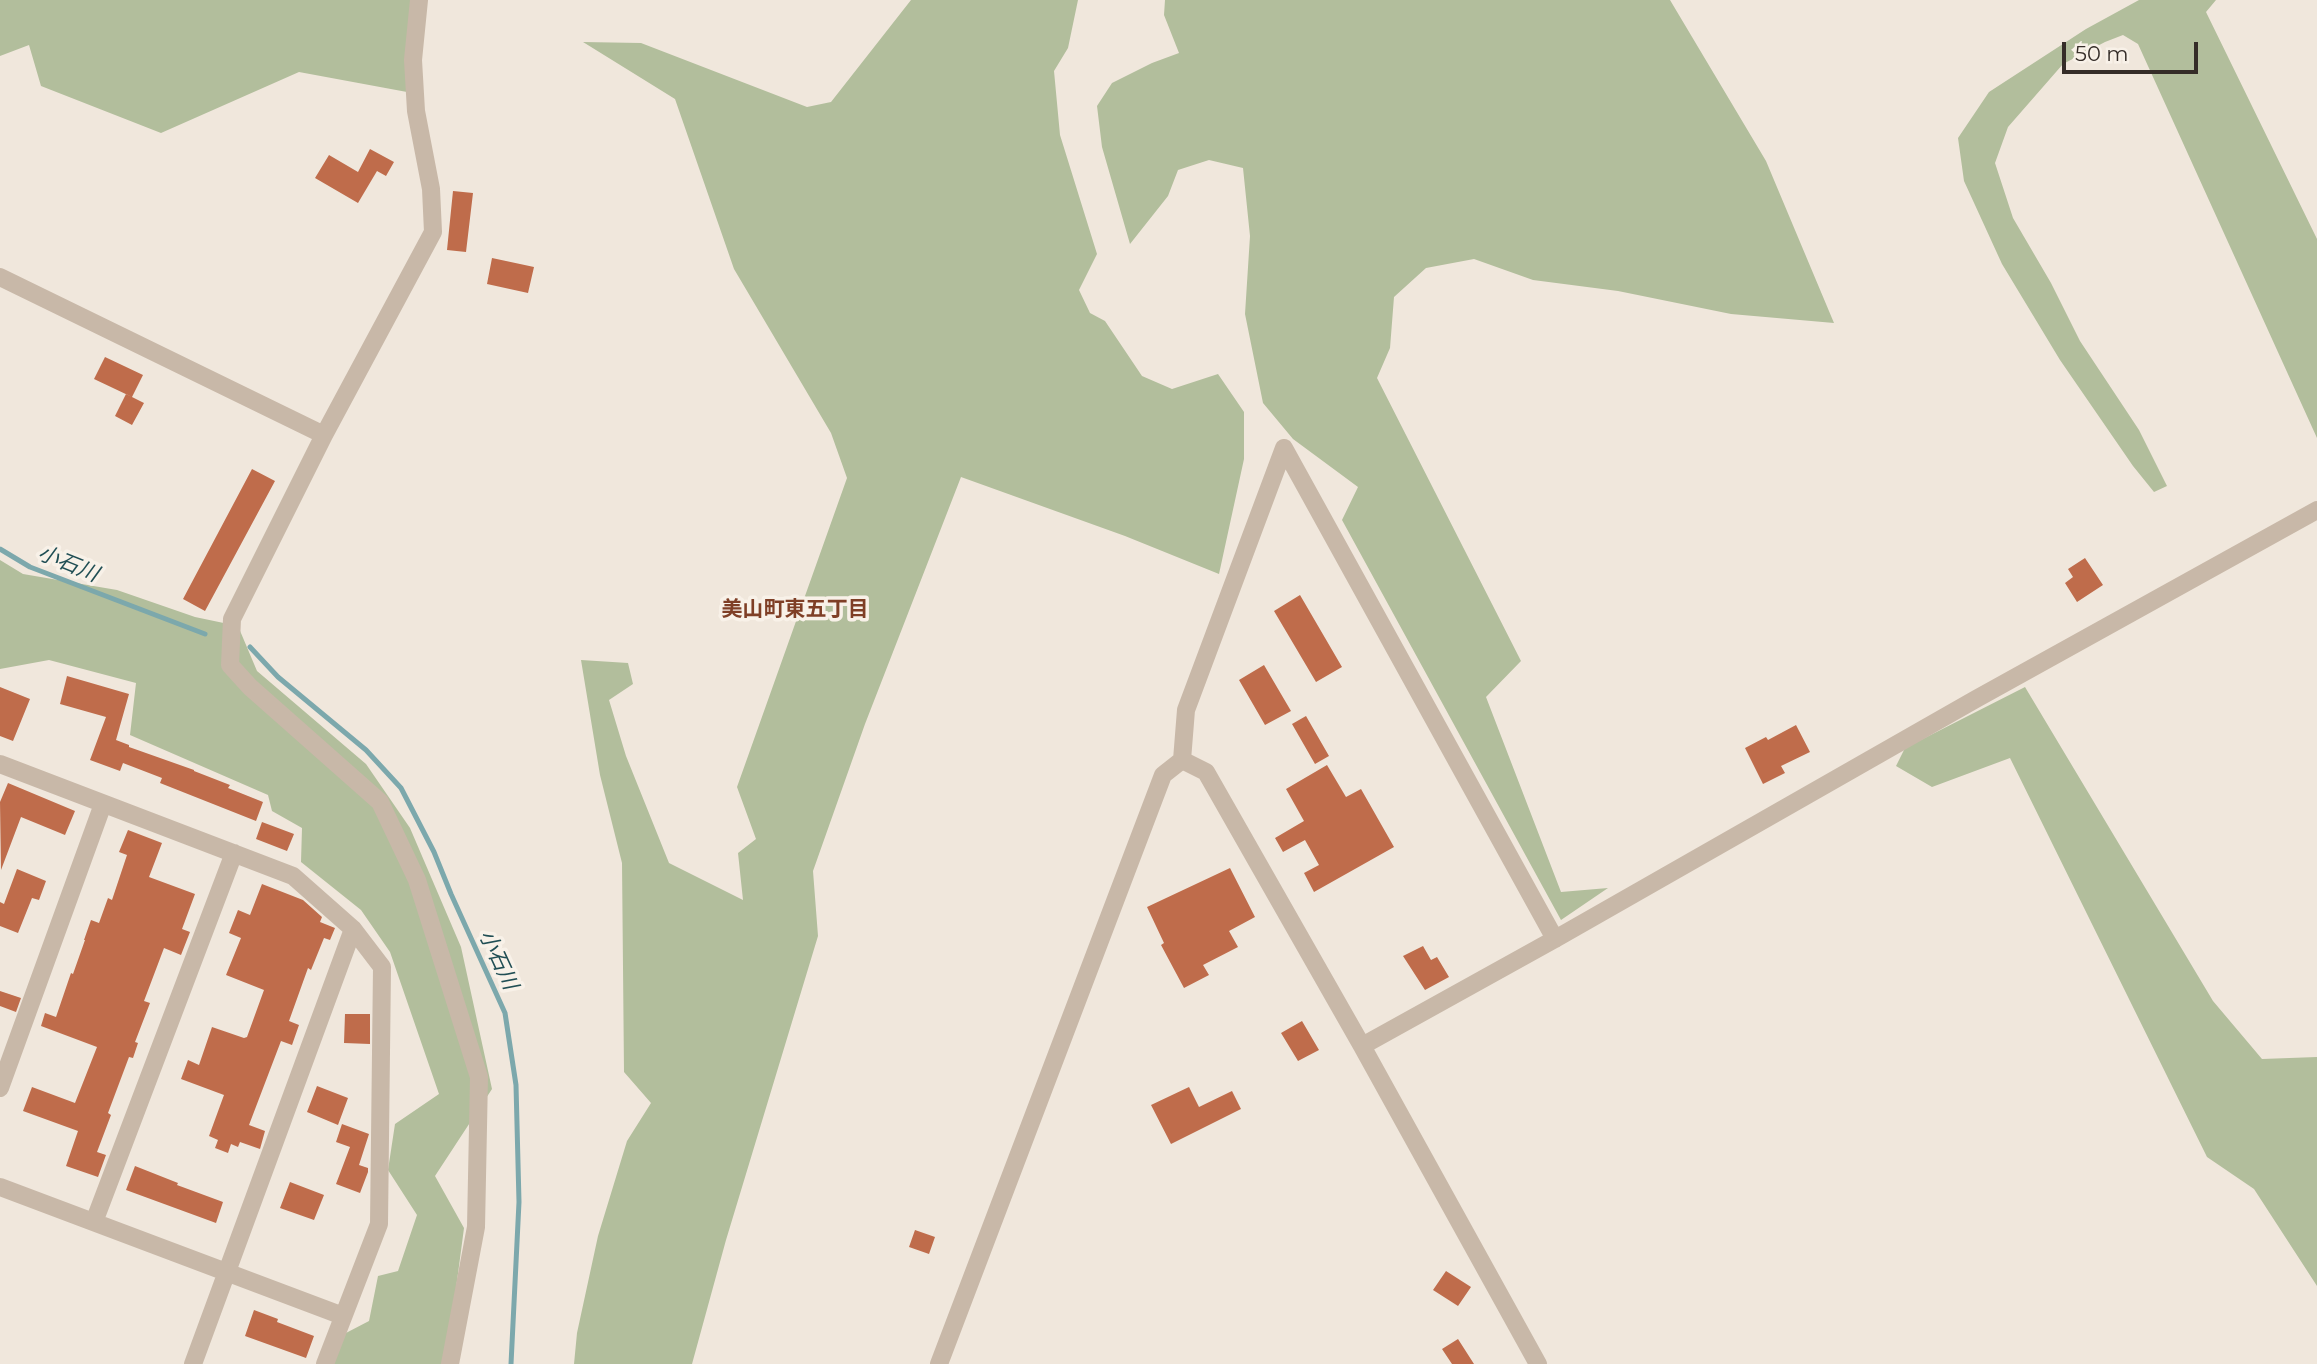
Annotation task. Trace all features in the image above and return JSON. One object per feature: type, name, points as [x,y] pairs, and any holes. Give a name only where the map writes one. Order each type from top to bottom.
[{"type":"street","points":[[419,0],[414,39],[416,111],[432,189],[433,232],[324,435],[232,619],[230,665],[250,687],[380,802],[417,880],[480,1077],[476,1227],[450,1364]]},
{"type":"street","points":[[0,277],[324,435]]},
{"type":"street","points":[[939,1364],[1163,775],[1182,760],[1186,710],[1284,448],[1555,939]]},
{"type":"street","points":[[1362,1046],[1988,692],[2317,510]]},
{"type":"street","points":[[1182,760],[1206,772],[1538,1364]]},
{"type":"street","points":[[0,764],[293,876],[354,929],[383,967],[379,1224],[324,1364]]},
{"type":"street","points":[[0,1088],[103,804]]},
{"type":"street","points":[[94,1222],[234,853]]},
{"type":"street","points":[[192,1364],[354,929]]},
{"type":"street","points":[[0,1187],[343,1317]]},
{"type":"green space","points":[[0,0],[411,0],[407,92],[299,72],[161,133],[41,86],[29,45],[0,56]]},
{"type":"green space","points":[[911,0],[1078,0],[1068,48],[1054,71],[1060,135],[1097,254],[1079,290],[1090,313],[1105,321],[1142,376],[1172,389],[1218,374],[1244,412],[1244,459],[1219,574],[1125,536],[961,477],[865,724],[813,871],[818,936],[726,1240],[692,1364],[574,1364],[577,1333],[598,1236],[627,1141],[651,1103],[624,1072],[622,863],[600,775],[581,660],[628,663],[633,684],[609,700],[626,756],[669,863],[743,900],[738,853],[756,839],[737,787],[847,478],[831,433],[734,269],[675,99],[583,42],[641,43],[807,107],[831,102]]},
{"type":"green space","points":[[1165,0],[1670,0],[1766,161],[1834,323],[1731,314],[1618,291],[1533,280],[1474,259],[1426,268],[1394,297],[1390,348],[1377,378],[1521,661],[1486,697],[1561,892],[1608,888],[1561,920],[1342,520],[1358,487],[1293,439],[1263,403],[1245,314],[1250,236],[1243,168],[1209,160],[1178,170],[1168,196],[1130,244],[1102,147],[1097,106],[1112,83],[1179,53],[1164,15]]},
{"type":"green space","points":[[2139,0],[2216,0],[2206,12],[2317,239],[2317,438],[2138,44],[2123,35],[2063,64],[2008,127],[1995,163],[2013,218],[2051,283],[2080,341],[2139,430],[2167,486],[2154,492],[2060,360],[2002,264],[1964,181],[1958,138],[1989,92],[2086,29]]},
{"type":"green space","points":[[0,560],[23,574],[117,590],[195,617],[238,626],[257,671],[366,764],[410,828],[461,947],[492,1089],[435,1176],[464,1228],[452,1319],[442,1364],[332,1364],[344,1334],[369,1321],[378,1276],[398,1271],[417,1215],[388,1170],[395,1124],[439,1094],[390,952],[361,910],[301,862],[302,828],[272,811],[268,795],[130,735],[136,683],[49,660],[0,669]]},
{"type":"green space","points":[[2025,687],[2213,1001],[2262,1059],[2317,1057],[2317,1286],[2254,1189],[2207,1157],[2010,758],[1932,787],[1896,766],[1905,748]]},
{"type":"building","points":[[370,149],[394,162],[386,176],[377,171],[358,203],[315,178],[329,155],[358,172]]},
{"type":"building","points":[[453,191],[473,193],[466,252],[447,250]]},
{"type":"building","points":[[492,258],[534,267],[528,293],[487,284]]},
{"type":"building","points":[[105,357],[143,375],[132,397],[94,379]]},
{"type":"building","points":[[126,394],[144,403],[132,425],[115,416]]},
{"type":"building","points":[[252,469],[275,481],[205,611],[183,599]]},
{"type":"building","points":[[2085,558],[2103,585],[2077,602],[2065,583],[2073,577],[2068,569]]},
{"type":"building","points":[[1300,595],[1342,667],[1316,682],[1274,611]]},
{"type":"building","points":[[1264,665],[1291,711],[1265,725],[1239,680]]},
{"type":"building","points":[[67,676],[129,694],[116,740],[230,785],[228,788],[263,802],[256,821],[160,783],[162,778],[123,763],[120,771],[90,760],[106,717],[60,704]]},
{"type":"building","points":[[0,687],[30,699],[13,741],[0,736]]},
{"type":"building","points":[[1306,716],[1329,756],[1315,764],[1292,724]]},
{"type":"building","points":[[1796,725],[1810,752],[1781,766],[1785,773],[1763,784],[1745,748],[1766,737],[1768,740]]},
{"type":"building","points":[[1327,765],[1346,797],[1361,789],[1394,847],[1314,892],[1304,873],[1319,865],[1305,840],[1283,852],[1275,838],[1304,821],[1286,789]]},
{"type":"building","points":[[8,783],[75,811],[65,835],[21,817],[1,870],[0,802]]},
{"type":"building","points":[[262,822],[294,834],[287,851],[256,839]]},
{"type":"building","points":[[128,830],[162,843],[149,877],[195,894],[182,929],[190,932],[181,955],[164,948],[144,1001],[150,1003],[135,1042],[138,1043],[133,1058],[129,1057],[97,1152],[106,1155],[98,1177],[66,1166],[78,1131],[23,1111],[32,1087],[75,1103],[97,1047],[41,1026],[45,1013],[56,1017],[91,920],[99,923],[108,898],[112,900],[127,855],[119,852]]},
{"type":"building","points":[[1230,868],[1255,917],[1229,931],[1238,947],[1203,965],[1209,975],[1184,988],[1161,945],[1164,943],[1147,907]]},
{"type":"building","points":[[17,869],[46,881],[39,900],[32,898],[18,933],[0,926],[0,902],[4,904]]},
{"type":"building","points":[[262,884],[303,900],[322,917],[320,922],[335,928],[330,940],[324,938],[311,970],[308,968],[289,1021],[299,1025],[292,1045],[281,1041],[249,1125],[265,1131],[260,1149],[240,1142],[238,1147],[231,1144],[228,1153],[215,1148],[218,1140],[209,1136],[224,1095],[181,1079],[188,1060],[199,1065],[212,1027],[247,1037],[264,990],[226,975],[241,938],[229,933],[238,910],[250,915]]},
{"type":"building","points":[[1423,946],[1431,960],[1437,957],[1449,977],[1425,990],[1403,956]]},
{"type":"building","points":[[0,991],[21,998],[16,1012],[0,1006]]},
{"type":"building","points":[[345,1014],[370,1014],[370,1044],[344,1043]]},
{"type":"building","points":[[1302,1021],[1319,1050],[1298,1061],[1281,1033]]},
{"type":"building","points":[[317,1086],[348,1098],[338,1125],[307,1112]]},
{"type":"building","points":[[1189,1087],[1199,1107],[1232,1091],[1241,1109],[1171,1144],[1151,1105]]},
{"type":"building","points":[[342,1124],[369,1134],[359,1165],[368,1168],[360,1193],[336,1184],[350,1147],[336,1142]]},
{"type":"building","points":[[135,1166],[223,1202],[216,1223],[126,1190]]},
{"type":"building","points":[[290,1182],[324,1195],[314,1220],[280,1208]]},
{"type":"building","points":[[915,1230],[935,1237],[929,1254],[909,1247]]},
{"type":"building","points":[[1446,1271],[1471,1287],[1458,1306],[1433,1290]]},
{"type":"building","points":[[254,1310],[314,1336],[306,1358],[245,1336]]},
{"type":"building","points":[[1458,1339],[1474,1364],[1452,1364],[1442,1349]]},
{"type":"waterway","name":"小石川","points":[[0,549],[30,567],[205,634]]},
{"type":"waterway","name":"小石川","points":[[250,647],[278,677],[366,750],[401,788],[434,852],[505,1013],[516,1085],[519,1202],[511,1364]]},
{"type":"district","name":"美山町東五丁目","points":[[795,610]]}]
